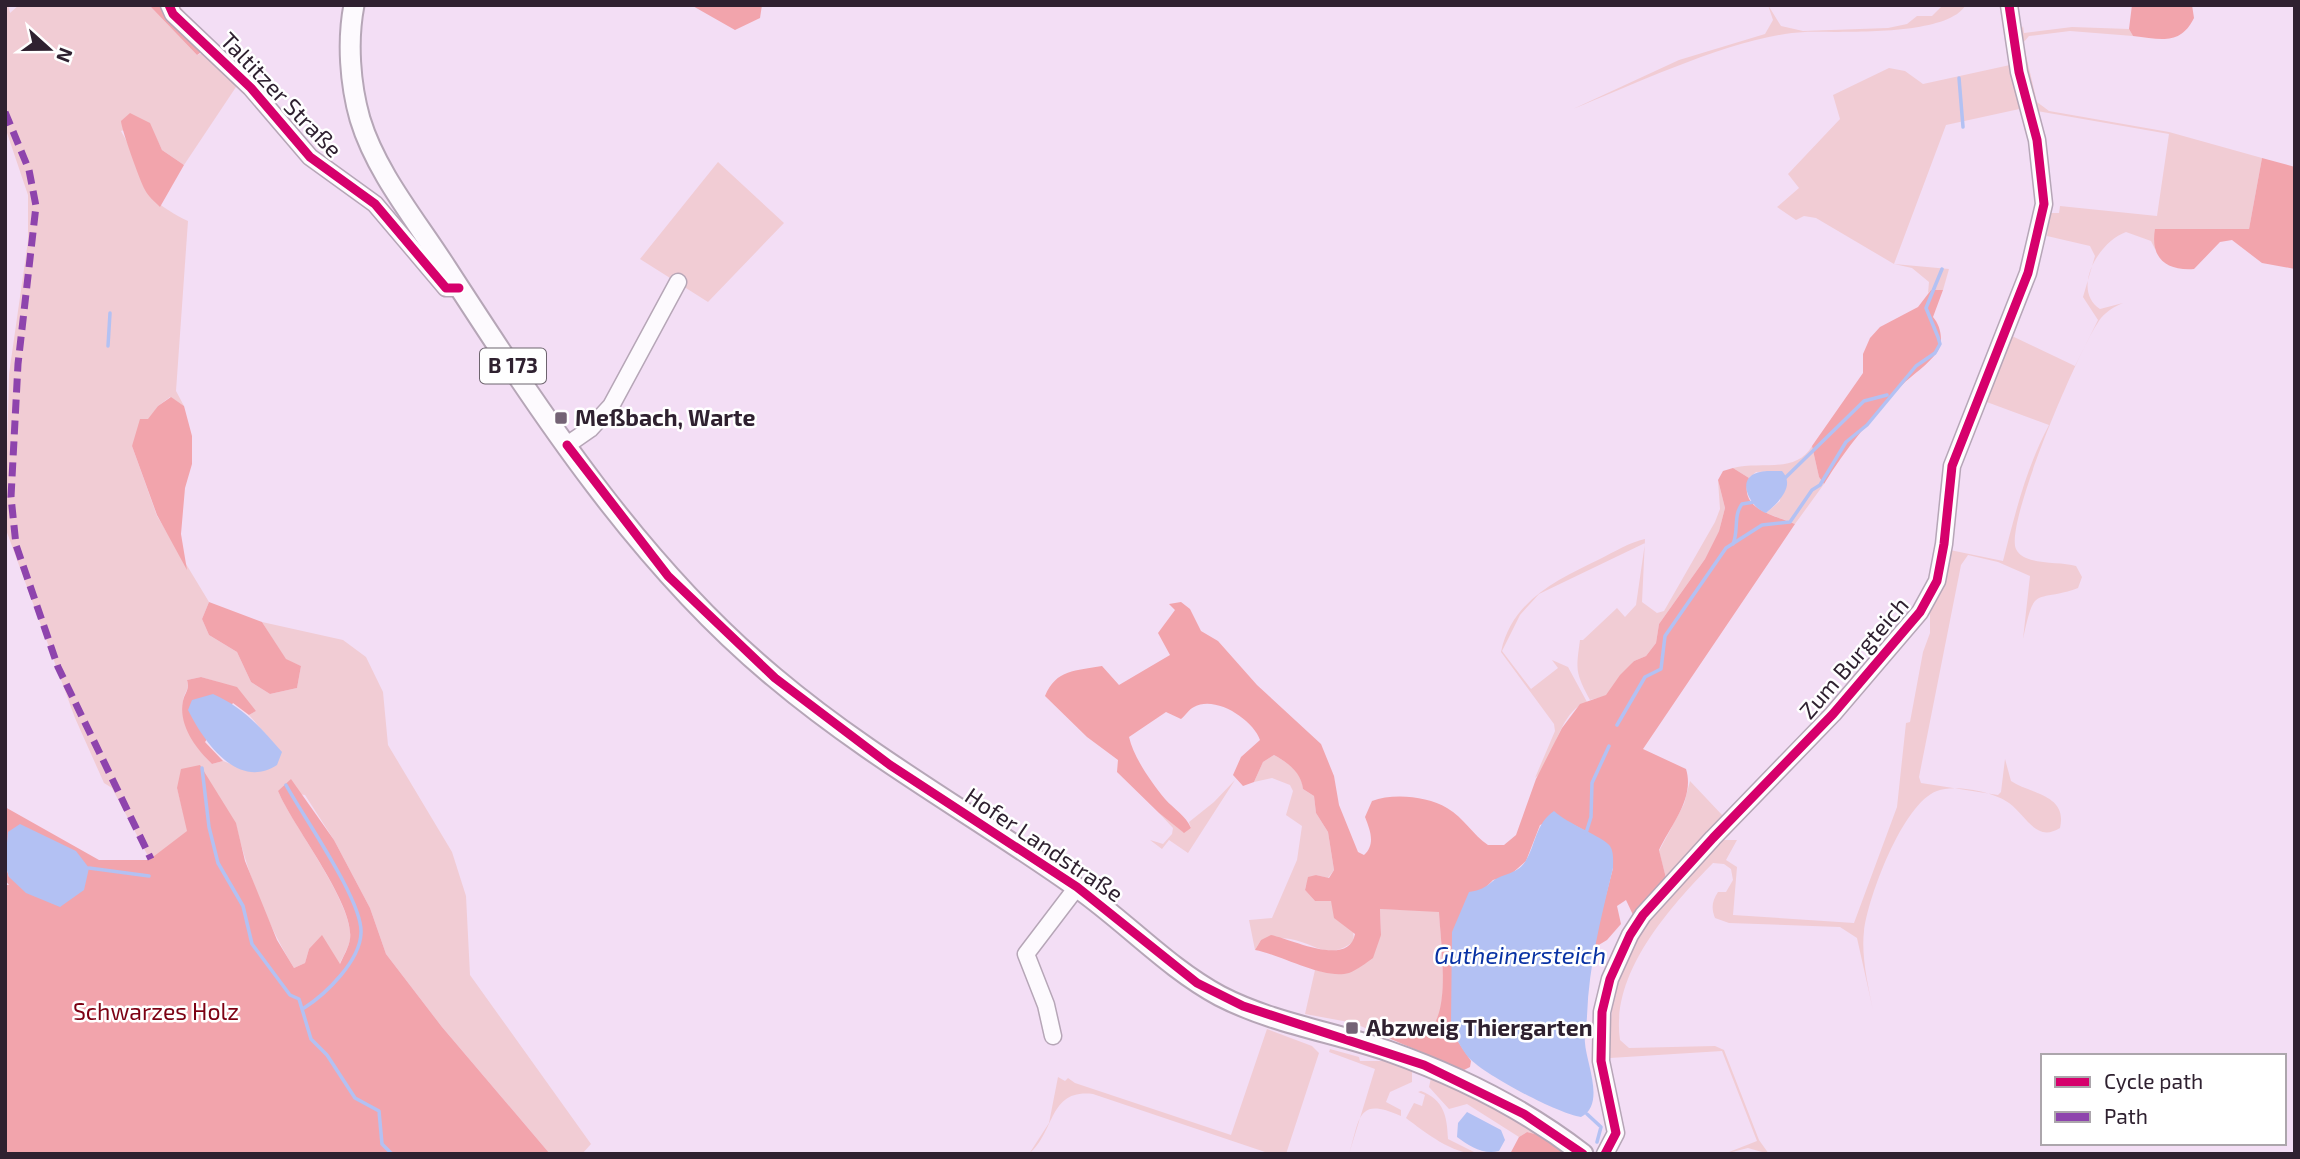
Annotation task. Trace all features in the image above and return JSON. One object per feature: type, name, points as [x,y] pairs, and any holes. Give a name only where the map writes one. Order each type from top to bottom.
[{"type":"main road","name":"Hofer Landstraße","points":[[352,9],[352,65],[360,121],[401,199],[567,445],[668,576],[775,678],[890,765],[1077,887],[1181,971],[1223,998],[1424,1065],[1524,1114],[1583,1154]]},
{"type":"street","name":"Taltitzer Straße","points":[[169,5],[173,14],[251,88],[310,157],[375,204],[446,288],[460,288]]},
{"type":"street","name":"Zum Burgteich","points":[[1605,1154],[1616,1133],[1601,1061],[1602,1012],[1610,979],[1630,935],[1643,915],[1722,828],[1800,750],[1850,694],[1920,612],[1937,581],[1952,466],[2028,273],[2044,204],[2037,140],[2019,72],[2009,5]]},
{"type":"street","points":[[567,445],[590,429],[611,406],[678,282]]},
{"type":"street","points":[[1053,1036],[1046,1006],[1026,954],[1077,887]]},
{"type":"shaded area","points":[[5,5],[8,5],[10,13],[19,5],[149,5],[197,55],[206,52],[238,84],[184,165],[162,150],[149,123],[121,131],[149,193],[157,202],[188,221],[176,391],[184,406],[170,397],[158,406],[132,446],[157,516],[209,602],[202,619],[209,635],[237,652],[251,682],[270,694],[297,688],[301,666],[286,660],[262,622],[343,640],[366,657],[383,692],[388,745],[452,852],[466,896],[470,975],[591,1144],[582,1154],[550,1154],[442,1027],[386,954],[370,908],[334,840],[305,795],[278,791],[343,908],[350,940],[339,965],[309,949],[305,963],[294,968],[259,899],[236,825],[177,788],[188,831],[150,860],[112,788],[104,783],[75,718],[5,527],[9,374],[28,241],[28,195],[5,127]],"holes":[[[201,677],[218,682],[256,711],[249,715],[281,752],[244,769],[223,761],[212,764],[206,758],[187,728],[183,701],[188,686],[187,680]]]},
{"type":"shaded area","points":[[1768,5],[1781,26],[1803,31],[1888,28],[1907,24],[1917,16],[1932,16],[1943,5],[1965,6],[1954,16],[1915,28],[1865,32],[1805,32],[1750,42],[1688,62],[1573,109],[1679,60],[1765,34],[1773,20]]},
{"type":"shaded area","points":[[2023,26],[2024,33],[2072,27],[2129,29],[2133,36],[2070,31],[2029,36],[2023,43],[2037,102],[2049,111],[2169,132],[2262,158],[2249,229],[2155,229],[2155,249],[2151,241],[2126,232],[2106,246],[2092,267],[2095,256],[2090,246],[2047,236],[2050,213],[2059,213],[2060,206],[2157,216],[2169,134],[2037,111],[2021,55],[2020,34]]},
{"type":"shaded area","points":[[2010,65],[2024,108],[1946,125],[1894,264],[1816,218],[1804,216],[1796,220],[1777,207],[1799,188],[1788,174],[1840,119],[1833,95],[1889,68],[1905,71],[1923,84]]},
{"type":"shaded area","points":[[718,162],[784,223],[708,302],[640,259]]},
{"type":"shaded area","points":[[1894,264],[1949,269],[1943,290],[1931,290],[1928,293],[1929,282],[1912,268]]},
{"type":"shaded area","points":[[2088,280],[2092,301],[2100,309],[2123,303],[2101,318],[2091,334],[2098,320],[2083,297]]},
{"type":"shaded area","points":[[2091,334],[2062,396],[2032,471],[2015,533],[2016,549],[2026,558],[2076,566],[2082,577],[2078,588],[2045,596],[2034,602],[2023,639],[2030,576],[1998,562],[1968,555],[1961,565],[1919,777],[1921,783],[1956,788],[1937,791],[1924,799],[1912,813],[1889,853],[1872,896],[1864,931],[1863,950],[1873,1010],[1857,938],[1840,927],[1729,923],[1715,918],[1714,898],[1718,892],[1726,892],[1733,880],[1731,869],[1724,864],[1713,863],[1679,900],[1647,943],[1634,966],[1624,990],[1619,1015],[1620,1040],[1629,1048],[1715,1046],[1724,1050],[1759,1140],[1769,1154],[1748,1148],[1724,1154],[1757,1141],[1722,1051],[1610,1058],[1611,1021],[1616,990],[1625,962],[1654,913],[1719,840],[1737,840],[1726,860],[1737,867],[1733,915],[1854,923],[1897,807],[1906,723],[1910,722],[1923,652],[1930,633],[1930,610],[1943,585],[1950,550],[2003,561],[2028,475],[2049,425],[1984,401],[2012,336],[2075,366]]},
{"type":"shaded area","points":[[1812,446],[1819,477],[1824,484],[1795,524],[1766,513],[1780,501],[1782,471],[1756,472],[1749,478],[1733,468],[1787,463],[1805,455]]},
{"type":"shaded area","points":[[1718,480],[1725,508],[1719,531],[1705,559],[1659,624],[1656,643],[1646,656],[1634,661],[1606,696],[1590,700],[1578,671],[1580,640],[1617,608],[1625,617],[1636,605],[1645,545],[1642,602],[1657,613],[1664,611],[1715,522],[1720,509]]},
{"type":"shaded area","points":[[1645,539],[1645,543],[1539,594],[1568,575]]},
{"type":"shaded area","points":[[1539,594],[1520,615],[1502,651],[1531,689],[1558,668],[1552,660],[1568,667],[1587,702],[1577,707],[1569,716],[1542,771],[1535,778],[1555,731],[1554,724],[1501,652],[1515,618]]},
{"type":"shaded area","points":[[1274,755],[1293,769],[1300,778],[1303,789],[1314,796],[1316,813],[1328,832],[1334,870],[1328,878],[1316,875],[1306,885],[1305,890],[1315,901],[1331,901],[1341,920],[1353,929],[1354,941],[1337,950],[1329,951],[1283,938],[1261,940],[1255,950],[1249,920],[1272,918],[1297,860],[1302,826],[1286,815],[1293,791],[1290,785],[1272,778],[1254,782],[1263,762]]},
{"type":"shaded area","points":[[2005,759],[2011,781],[2046,797],[2058,808],[2060,828],[2052,832],[2038,830],[2009,803],[1987,793],[1998,795],[2001,792]]},
{"type":"shaded area","points":[[1235,780],[1188,853],[1169,840],[1162,849],[1150,840],[1163,844],[1172,834],[1173,828],[1159,813],[1183,832],[1191,828],[1189,822]]},
{"type":"shaded area","points":[[1690,781],[1723,816],[1634,917],[1666,878],[1659,851],[1684,804]]},
{"type":"shaded area","points":[[1380,909],[1439,911],[1442,996],[1440,1012],[1434,1025],[1426,1032],[1408,1032],[1378,1022],[1372,1027],[1374,1032],[1354,1023],[1305,1014],[1315,970],[1330,973],[1381,935]]},
{"type":"shaded area","points":[[1267,1029],[1312,1046],[1319,1053],[1286,1154],[1271,1154],[1093,1094],[1078,1094],[1060,1105],[1038,1145],[1029,1154],[1049,1123],[1058,1077],[1065,1081],[1068,1078],[1075,1083],[1231,1135]]},
{"type":"shaded area","points":[[1330,1049],[1359,1057],[1360,1061],[1386,1061],[1412,1071],[1412,1082],[1390,1092],[1386,1102],[1401,1110],[1401,1116],[1376,1108],[1368,1110],[1360,1119],[1375,1069],[1329,1052]]},
{"type":"shaded area","points":[[1431,1078],[1505,1112],[1543,1136],[1527,1132],[1519,1137],[1467,1104],[1449,1109],[1429,1087]]},
{"type":"shaded area","points":[[1418,1092],[1435,1099],[1443,1110],[1448,1139],[1478,1154],[1449,1147],[1406,1118],[1414,1103],[1422,1106],[1425,1095]]},
{"type":"green space","points":[[149,5],[178,5],[213,44],[197,55]]},
{"type":"green space","points":[[691,5],[762,5],[760,18],[735,30]]},
{"type":"green space","points":[[2132,5],[2192,5],[2194,18],[2189,27],[2176,37],[2161,39],[2133,36],[2129,29]]},
{"type":"green space","points":[[130,113],[150,123],[162,150],[184,165],[160,207],[145,190],[124,133],[121,121]]},
{"type":"green space","points":[[2262,158],[2295,167],[2295,269],[2262,263],[2232,240],[2220,242],[2194,269],[2175,268],[2162,261],[2155,248],[2155,229],[2249,229]]},
{"type":"green space","points":[[1931,290],[1943,290],[1933,317],[1941,334],[1937,352],[1901,386],[1870,421],[1824,484],[1819,477],[1812,446],[1863,373],[1863,354],[1870,338],[1880,327],[1918,307]]},
{"type":"green space","points":[[171,397],[184,406],[192,436],[192,464],[185,488],[181,534],[187,570],[157,515],[132,446],[140,419],[148,419],[158,406]]},
{"type":"green space","points":[[1733,468],[1749,478],[1748,497],[1753,504],[1768,514],[1795,524],[1643,749],[1686,769],[1688,780],[1685,801],[1659,850],[1666,878],[1634,917],[1626,900],[1617,906],[1621,924],[1607,940],[1592,949],[1613,868],[1612,858],[1596,837],[1561,818],[1540,825],[1526,861],[1509,876],[1493,880],[1483,890],[1455,1037],[1471,1061],[1470,1067],[1464,1070],[1374,1032],[1372,1027],[1378,1022],[1420,1033],[1434,1025],[1442,996],[1443,977],[1439,912],[1380,909],[1381,935],[1373,958],[1349,973],[1327,973],[1255,950],[1261,940],[1271,935],[1318,949],[1342,949],[1350,944],[1355,934],[1334,918],[1331,901],[1315,901],[1305,890],[1308,877],[1316,875],[1329,878],[1334,870],[1328,832],[1316,813],[1314,796],[1303,789],[1297,773],[1274,755],[1263,762],[1254,782],[1243,786],[1233,775],[1241,757],[1260,740],[1250,725],[1223,707],[1203,704],[1192,708],[1181,719],[1166,712],[1129,737],[1149,777],[1189,824],[1191,828],[1184,833],[1117,772],[1118,760],[1087,737],[1045,696],[1055,681],[1068,673],[1102,666],[1119,685],[1170,655],[1158,633],[1175,610],[1169,604],[1181,602],[1190,609],[1201,631],[1218,641],[1257,685],[1321,744],[1334,776],[1339,805],[1358,852],[1364,855],[1370,846],[1371,837],[1365,817],[1372,801],[1400,797],[1420,798],[1439,804],[1458,817],[1488,845],[1504,845],[1516,835],[1536,779],[1562,728],[1580,704],[1606,695],[1620,675],[1634,661],[1646,656],[1656,643],[1659,624],[1705,559],[1719,531],[1725,508],[1718,480],[1723,471]]},
{"type":"green space","points":[[209,602],[262,622],[286,659],[301,666],[297,688],[270,694],[251,682],[237,652],[209,635],[202,619]]},
{"type":"green space","points":[[201,677],[237,687],[256,711],[249,715],[233,703],[205,742],[223,761],[212,764],[194,744],[183,719],[187,680]]},
{"type":"green space","name":"Schwarzes Holz","points":[[200,765],[236,823],[245,861],[277,940],[294,968],[305,963],[309,949],[322,935],[340,964],[350,939],[349,924],[343,906],[278,791],[291,779],[334,840],[370,908],[386,954],[442,1027],[550,1154],[5,1154],[5,885],[9,885],[5,880],[5,864],[9,877],[5,807],[99,860],[149,860],[187,831],[177,788],[181,769]]},
{"type":"green space","points":[[1527,1132],[1543,1136],[1566,1154],[1510,1154],[1519,1137]]},
{"type":"water","points":[[1782,471],[1787,482],[1784,494],[1766,513],[1761,511],[1748,495],[1746,483],[1757,473]]},
{"type":"water","points":[[213,694],[242,712],[267,735],[282,752],[277,765],[262,771],[248,772],[235,767],[212,747],[188,710],[192,700]]},
{"type":"water","name":"Gutheinersteich","points":[[1554,811],[1607,843],[1613,857],[1588,997],[1585,1036],[1594,1093],[1588,1111],[1581,1117],[1540,1101],[1477,1065],[1463,1051],[1451,1025],[1452,932],[1469,892],[1514,872],[1521,866],[1529,855],[1543,822]]},
{"type":"water","points":[[20,824],[76,851],[89,868],[84,890],[60,907],[26,893],[9,877],[5,864],[8,832]]},
{"type":"water","points":[[1467,1112],[1501,1130],[1505,1140],[1499,1151],[1482,1151],[1457,1137],[1458,1123]]},
{"type":"waterway","points":[[1959,78],[1963,127]]},
{"type":"waterway","points":[[1617,725],[1645,677],[1661,669],[1665,636],[1726,548],[1762,525],[1790,522],[1812,490],[1820,485],[1846,442],[1867,425],[1916,366],[1935,353],[1940,344],[1926,308],[1942,269]]},
{"type":"waterway","points":[[108,346],[110,313]]},
{"type":"waterway","points":[[1784,479],[1864,401],[1887,395]]},
{"type":"waterway","points":[[1733,544],[1739,509],[1742,504],[1754,502]]},
{"type":"waterway","points":[[1586,833],[1591,817],[1592,783],[1609,746]]},
{"type":"waterway","points":[[202,768],[209,827],[218,863],[243,906],[252,944],[290,995],[299,999],[311,1039],[327,1055],[355,1098],[379,1111],[382,1144],[392,1154]]},
{"type":"waterway","points":[[286,785],[343,881],[353,901],[361,933],[355,955],[340,976],[304,1008]]},
{"type":"waterway","points":[[89,868],[149,876]]},
{"type":"waterway","points":[[1587,1114],[1601,1127],[1597,1142]]},
{"type":"marked path","points":[[5,112],[29,170],[36,206],[18,364],[11,497],[16,545],[58,667],[151,859]]},
{"type":"cycle path","points":[[169,5],[173,14],[251,88],[310,157],[375,204],[446,288],[459,288]]},
{"type":"cycle path","points":[[1605,1154],[1616,1133],[1601,1061],[1602,1012],[1610,979],[1630,935],[1643,915],[1713,838],[1833,714],[1920,612],[1937,581],[1944,544],[1952,466],[2028,273],[2044,204],[2037,140],[2019,72],[2009,5]]},
{"type":"cycle path","points":[[567,445],[668,576],[775,678],[890,765],[1077,887],[1197,983],[1243,1006],[1424,1065],[1524,1114],[1583,1154]]},
{"type":"place","name":"Meßbach, Warte","points":[[561,418]]},
{"type":"place","name":"Abzweig Thiergarten","points":[[1352,1028]]}]
